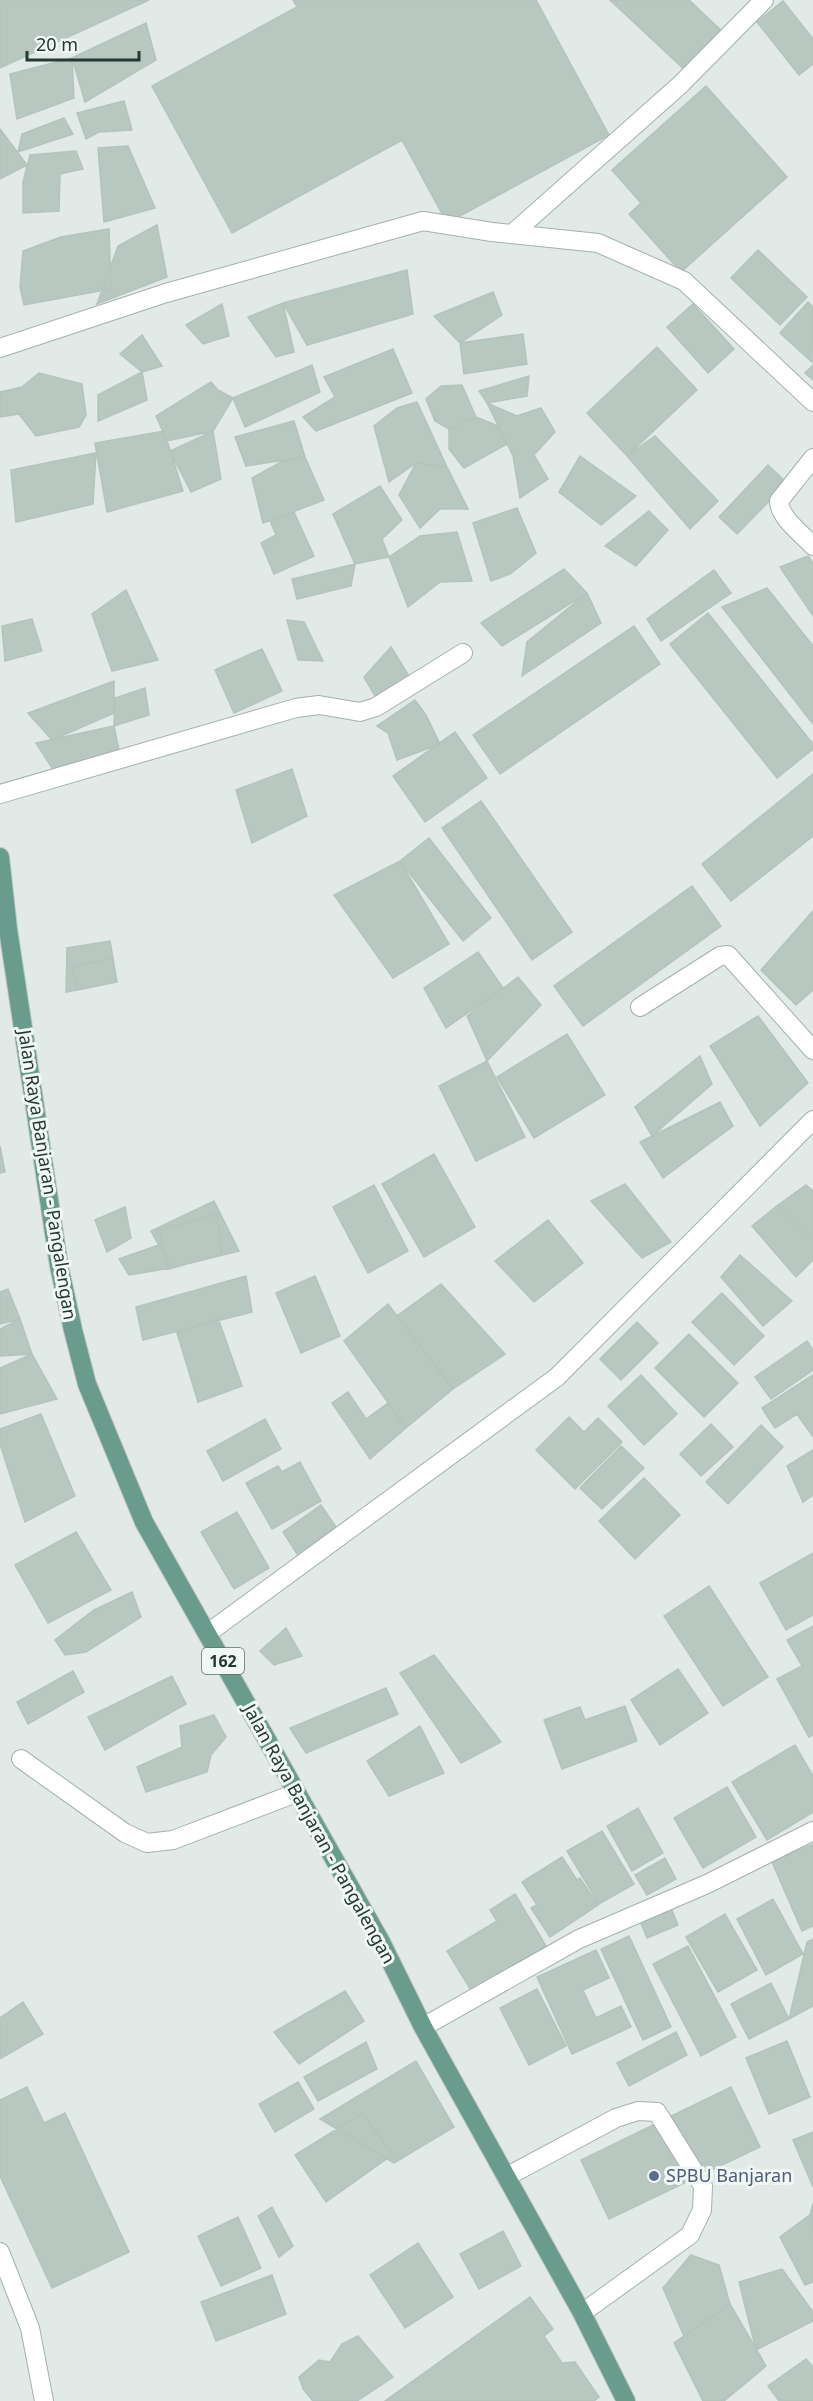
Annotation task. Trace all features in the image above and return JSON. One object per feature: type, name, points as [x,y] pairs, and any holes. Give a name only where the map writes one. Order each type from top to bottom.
[{"type":"main road","name":"Jalan Raya Banjaran - Pangalengan","points":[[0,857],[8,929],[59,1266],[87,1384],[144,1522],[381,1942],[423,2027],[582,2313],[627,2401]]},
{"type":"street","points":[[512,234],[680,85],[764,0]]},
{"type":"street","points":[[0,348],[166,293],[423,221],[598,243],[684,281],[813,402]]},
{"type":"street","points":[[813,458],[779,501],[779,506],[813,546]]},
{"type":"street","points":[[0,794],[296,708],[319,705],[360,712],[376,707],[463,653]]},
{"type":"street","points":[[640,1007],[720,956],[728,956],[813,1050]]},
{"type":"street","points":[[208,1633],[557,1377],[813,1120]]},
{"type":"street","points":[[21,1759],[125,1833],[147,1843],[173,1840],[296,1792]]},
{"type":"street","points":[[423,2027],[579,1938],[707,1884],[813,1831]]},
{"type":"street","points":[[506,2177],[616,2118],[638,2111],[657,2112],[703,2186],[702,2210],[690,2235],[582,2313]]},
{"type":"street","points":[[0,2252],[30,2328],[44,2401]]},
{"type":"building","points":[[0,0],[149,0],[0,68]]},
{"type":"building","points":[[293,0],[536,0],[609,135],[447,223],[402,140],[232,233],[152,86],[297,7]]},
{"type":"building","points":[[610,0],[689,0],[726,35],[689,74]]},
{"type":"building","points":[[783,1],[813,39],[813,64],[799,75],[757,22]]},
{"type":"building","points":[[146,23],[156,60],[85,102],[72,58]]},
{"type":"building","points":[[72,58],[74,98],[17,119],[10,74]]},
{"type":"building","points":[[706,86],[787,177],[681,272],[629,214],[641,203],[612,170]]},
{"type":"building","points":[[124,101],[132,130],[99,132],[86,139],[77,113]]},
{"type":"building","points":[[64,118],[73,134],[18,152],[22,134]]},
{"type":"building","points":[[0,129],[27,165],[0,179]]},
{"type":"building","points":[[128,146],[155,208],[104,222],[98,148]]},
{"type":"building","points":[[76,151],[83,169],[60,174],[59,211],[23,213],[23,182],[30,155]]},
{"type":"building","points":[[157,225],[167,277],[97,304],[118,246]]},
{"type":"building","points":[[109,229],[111,289],[24,305],[20,287],[23,251],[61,237]]},
{"type":"building","points":[[758,250],[807,297],[780,325],[731,278]]},
{"type":"building","points":[[407,270],[413,314],[307,345],[283,303]]},
{"type":"building","points":[[493,292],[502,315],[460,343],[434,316]]},
{"type":"building","points":[[808,302],[813,307],[812,362],[780,333]]},
{"type":"building","points":[[283,303],[294,352],[276,357],[248,317]]},
{"type":"building","points":[[222,304],[229,336],[203,344],[186,325]]},
{"type":"building","points":[[693,304],[734,349],[708,373],[667,327]]},
{"type":"building","points":[[523,334],[527,364],[464,374],[460,343]]},
{"type":"building","points":[[142,335],[162,366],[142,372],[120,354]]},
{"type":"building","points":[[657,347],[697,390],[627,456],[587,413]]},
{"type":"building","points":[[393,349],[412,393],[316,431],[303,417],[335,397],[324,377]]},
{"type":"building","points":[[312,365],[320,392],[245,427],[233,398]]},
{"type":"building","points":[[813,365],[813,380],[805,373]]},
{"type":"building","points":[[142,372],[147,400],[98,421],[98,395]]},
{"type":"building","points":[[39,373],[82,384],[86,415],[79,427],[36,436],[19,414],[0,417],[0,392],[22,387]]},
{"type":"building","points":[[529,376],[527,396],[487,403],[479,391]]},
{"type":"building","points":[[211,382],[218,390],[233,398],[213,431],[167,441],[156,416]]},
{"type":"building","points":[[462,385],[476,417],[449,429],[435,421],[426,399],[441,386]]},
{"type":"building","points":[[417,402],[447,467],[416,463],[389,482],[374,426],[397,408]]},
{"type":"building","points":[[487,403],[517,416],[541,408],[555,432],[534,455],[548,479],[520,498],[513,456]]},
{"type":"building","points":[[476,417],[496,425],[507,444],[464,468],[449,449],[449,429]]},
{"type":"building","points":[[294,421],[305,457],[246,466],[235,437]]},
{"type":"building","points":[[164,431],[183,491],[107,512],[95,443]]},
{"type":"building","points":[[213,431],[221,479],[191,492],[170,451]]},
{"type":"building","points":[[655,436],[718,501],[690,529],[627,456]]},
{"type":"building","points":[[96,453],[93,504],[16,522],[11,470]]},
{"type":"building","points":[[580,456],[636,496],[601,525],[559,492]]},
{"type":"building","points":[[305,457],[324,500],[263,523],[252,478],[281,462]]},
{"type":"building","points":[[416,463],[447,467],[468,509],[440,509],[420,528],[399,495]]},
{"type":"building","points":[[768,465],[787,483],[737,534],[719,517]]},
{"type":"building","points":[[380,486],[402,520],[382,539],[389,557],[355,564],[333,514]]},
{"type":"building","points":[[517,508],[536,553],[510,574],[491,581],[473,523]]},
{"type":"building","points":[[649,511],[668,530],[636,566],[605,546]]},
{"type":"building","points":[[294,512],[314,556],[274,574],[261,543],[276,535],[270,521]]},
{"type":"building","points":[[457,532],[472,581],[440,582],[408,607],[389,557],[420,536]]},
{"type":"building","points":[[808,556],[813,563],[813,616],[780,567]]},
{"type":"building","points":[[355,564],[351,586],[297,599],[292,579]]},
{"type":"building","points":[[564,569],[587,593],[502,646],[481,623]]},
{"type":"building","points":[[714,570],[731,593],[661,641],[647,619]]},
{"type":"building","points":[[767,588],[813,646],[813,724],[722,607]]},
{"type":"building","points":[[126,590],[158,660],[112,671],[92,614]]},
{"type":"building","points":[[587,593],[601,623],[522,676],[527,642]]},
{"type":"building","points":[[708,613],[813,744],[813,749],[777,778],[670,644]]},
{"type":"building","points":[[32,619],[42,651],[5,661],[2,626]]},
{"type":"building","points":[[287,620],[304,622],[323,661],[298,660]]},
{"type":"building","points":[[634,626],[660,664],[500,774],[473,735]]},
{"type":"building","points":[[391,647],[409,676],[376,698],[364,677]]},
{"type":"building","points":[[262,649],[282,691],[234,713],[215,670]]},
{"type":"building","points":[[114,681],[114,713],[52,740],[28,713]]},
{"type":"building","points":[[145,688],[149,715],[114,726],[115,698]]},
{"type":"building","points":[[415,700],[426,715],[440,744],[397,760],[388,733],[377,726]]},
{"type":"building","points":[[114,726],[120,755],[54,771],[36,743]]},
{"type":"building","points":[[455,732],[487,778],[425,822],[393,776]]},
{"type":"building","points":[[292,769],[307,816],[252,843],[236,790]]},
{"type":"building","points":[[813,774],[813,836],[731,901],[702,864]]},
{"type":"building","points":[[481,801],[572,932],[532,960],[442,828]]},
{"type":"building","points":[[429,838],[491,918],[463,941],[400,861]]},
{"type":"building","points":[[400,861],[449,944],[393,978],[334,895]]},
{"type":"building","points":[[692,886],[721,926],[583,1026],[554,986]]},
{"type":"building","points":[[813,911],[813,990],[796,1005],[761,970]]},
{"type":"building","points":[[110,941],[117,982],[66,992],[67,948]]},
{"type":"building","points":[[478,952],[503,988],[446,1028],[424,988]]},
{"type":"building","points":[[112,958],[117,982],[77,990],[72,967]]},
{"type":"building","points":[[518,977],[541,1005],[487,1061],[467,1016]]},
{"type":"building","points":[[758,1016],[808,1083],[760,1126],[710,1046]]},
{"type":"building","points":[[567,1034],[605,1095],[534,1138],[497,1077]]},
{"type":"building","points":[[700,1056],[712,1084],[652,1136],[635,1107]]},
{"type":"building","points":[[487,1061],[525,1137],[476,1161],[439,1086]]},
{"type":"building","points":[[720,1102],[733,1126],[663,1178],[640,1142]]},
{"type":"building","points":[[0,1146],[5,1172],[0,1173]]},
{"type":"building","points":[[434,1154],[475,1227],[424,1257],[382,1184]]},
{"type":"building","points":[[625,1184],[671,1242],[642,1258],[591,1201]]},
{"type":"building","points":[[374,1185],[408,1251],[368,1273],[333,1207]]},
{"type":"building","points":[[806,1185],[813,1191],[813,1240],[778,1205]]},
{"type":"building","points":[[214,1201],[239,1251],[171,1268],[151,1231]]},
{"type":"building","points":[[778,1205],[813,1240],[813,1260],[796,1277],[752,1226]]},
{"type":"building","points":[[125,1207],[131,1238],[107,1252],[95,1220]]},
{"type":"building","points":[[217,1214],[222,1254],[169,1269],[159,1230]]},
{"type":"building","points":[[548,1220],[583,1263],[534,1302],[495,1261]]},
{"type":"building","points":[[159,1245],[171,1268],[129,1275],[119,1259]]},
{"type":"building","points":[[740,1255],[792,1301],[763,1326],[721,1277]]},
{"type":"building","points":[[246,1276],[252,1312],[143,1340],[136,1307]]},
{"type":"building","points":[[315,1276],[340,1336],[301,1353],[276,1293]]},
{"type":"building","points":[[441,1284],[505,1354],[453,1389],[397,1316]]},
{"type":"building","points":[[8,1289],[20,1319],[0,1324],[0,1292]]},
{"type":"building","points":[[722,1293],[764,1336],[734,1365],[692,1322]]},
{"type":"building","points":[[388,1304],[453,1389],[406,1428],[344,1341]]},
{"type":"building","points":[[218,1318],[242,1386],[198,1402],[177,1333]]},
{"type":"building","points":[[20,1319],[32,1354],[0,1356],[0,1329]]},
{"type":"building","points":[[637,1322],[658,1343],[621,1380],[600,1359]]},
{"type":"building","points":[[689,1334],[738,1383],[704,1417],[655,1368]]},
{"type":"building","points":[[807,1341],[813,1350],[813,1370],[771,1399],[755,1377]]},
{"type":"building","points":[[32,1354],[57,1399],[0,1414],[0,1368]]},
{"type":"building","points":[[641,1375],[677,1414],[644,1445],[608,1406]]},
{"type":"building","points":[[813,1375],[813,1437],[797,1414],[775,1428],[762,1408]]},
{"type":"building","points":[[348,1392],[366,1419],[388,1403],[406,1428],[370,1459],[332,1403]]},
{"type":"building","points":[[41,1414],[75,1496],[25,1522],[0,1444],[0,1429]]},
{"type":"building","points":[[569,1417],[584,1432],[598,1418],[622,1442],[575,1489],[536,1450]]},
{"type":"building","points":[[265,1419],[281,1449],[223,1481],[207,1451]]},
{"type":"building","points":[[711,1424],[733,1447],[701,1476],[680,1454]]},
{"type":"building","points":[[761,1425],[783,1447],[728,1504],[706,1482]]},
{"type":"building","points":[[621,1446],[644,1468],[602,1509],[580,1488]]},
{"type":"building","points":[[813,1450],[813,1495],[803,1502],[787,1466]]},
{"type":"building","points":[[300,1462],[321,1501],[272,1529],[246,1483],[278,1466],[282,1472]]},
{"type":"building","points":[[644,1478],[680,1515],[635,1559],[599,1521]]},
{"type":"building","points":[[321,1505],[336,1527],[297,1554],[283,1532]]},
{"type":"building","points":[[237,1512],[269,1568],[234,1589],[201,1532]]},
{"type":"building","points":[[76,1532],[111,1590],[48,1623],[15,1565]]},
{"type":"building","points":[[813,1553],[813,1615],[786,1630],[760,1583]]},
{"type":"building","points":[[709,1586],[768,1677],[723,1706],[664,1616]]},
{"type":"building","points":[[132,1592],[141,1617],[86,1652],[65,1655],[55,1640],[94,1610]]},
{"type":"building","points":[[813,1626],[813,1735],[809,1737],[777,1679],[802,1666],[787,1640]]},
{"type":"building","points":[[286,1628],[302,1656],[274,1665],[260,1651]]},
{"type":"building","points":[[434,1655],[501,1742],[461,1763],[400,1673]]},
{"type":"building","points":[[678,1669],[708,1713],[660,1745],[631,1700]]},
{"type":"building","points":[[73,1671],[84,1692],[28,1724],[17,1702]]},
{"type":"building","points":[[172,1676],[186,1704],[105,1750],[88,1717]]},
{"type":"building","points":[[386,1688],[398,1714],[306,1753],[290,1728]]},
{"type":"building","points":[[625,1706],[637,1741],[562,1769],[544,1720],[580,1707],[585,1720]]},
{"type":"building","points":[[214,1715],[226,1737],[211,1755],[207,1772],[146,1792],[137,1767],[182,1747],[180,1726]]},
{"type":"building","points":[[420,1726],[444,1773],[389,1796],[367,1761]]},
{"type":"building","points":[[795,1745],[813,1776],[813,1812],[767,1840],[732,1782]]},
{"type":"building","points":[[727,1787],[756,1837],[703,1868],[674,1818]]},
{"type":"building","points":[[638,1808],[663,1853],[632,1871],[607,1826]]},
{"type":"building","points":[[602,1831],[634,1884],[599,1904],[567,1851]]},
{"type":"building","points":[[813,1844],[813,1926],[802,1931],[772,1862]]},
{"type":"building","points":[[562,1857],[598,1905],[550,1937],[531,1908],[537,1905],[522,1882]]},
{"type":"building","points":[[665,1858],[676,1879],[647,1895],[635,1875]]},
{"type":"building","points":[[515,1894],[546,1946],[472,1992],[447,1951],[497,1921],[490,1910]]},
{"type":"building","points":[[773,1899],[803,1954],[766,1975],[737,1919]]},
{"type":"building","points":[[669,1903],[678,1925],[647,1938],[638,1916]]},
{"type":"building","points":[[725,1914],[757,1970],[718,1992],[686,1937]]},
{"type":"building","points":[[629,1936],[671,2027],[643,2040],[601,1949]]},
{"type":"building","points":[[813,1939],[813,2006],[789,2019],[807,1942]]},
{"type":"building","points":[[688,1946],[736,2037],[701,2056],[653,1964]]},
{"type":"building","points":[[596,1950],[609,1978],[583,1990],[596,2018],[621,2006],[631,2027],[572,2054],[537,1977]]},
{"type":"building","points":[[771,1983],[789,2019],[749,2039],[731,2004]]},
{"type":"building","points":[[537,1989],[566,2046],[529,2065],[500,2008]]},
{"type":"building","points":[[345,1991],[364,2021],[299,2064],[274,2032]]},
{"type":"building","points":[[23,2002],[43,2034],[0,2059],[0,2018]]},
{"type":"building","points":[[676,2032],[687,2055],[629,2086],[617,2063]]},
{"type":"building","points":[[787,2041],[810,2097],[769,2114],[746,2058]]},
{"type":"building","points":[[366,2042],[377,2069],[318,2101],[304,2077]]},
{"type":"building","points":[[416,2061],[454,2127],[394,2163],[320,2119]]},
{"type":"building","points":[[298,2082],[314,2109],[275,2132],[259,2104]]},
{"type":"building","points":[[27,2087],[44,2123],[65,2113],[129,2252],[52,2288],[0,2176],[0,2100]]},
{"type":"building","points":[[731,2087],[760,2147],[609,2219],[581,2160]]},
{"type":"building","points":[[363,2113],[392,2155],[326,2202],[295,2155]]},
{"type":"building","points":[[813,2132],[813,2187],[793,2140]]},
{"type":"building","points":[[813,2203],[813,2239],[810,2215]]},
{"type":"building","points":[[272,2207],[293,2246],[279,2257],[258,2216]]},
{"type":"building","points":[[810,2215],[813,2221],[813,2282],[805,2285],[780,2237]]},
{"type":"building","points":[[238,2217],[261,2268],[221,2286],[198,2236]]},
{"type":"building","points":[[503,2231],[521,2266],[479,2289],[460,2254]]},
{"type":"building","points":[[418,2243],[453,2297],[405,2328],[370,2275]]},
{"type":"building","points":[[691,2255],[719,2265],[730,2304],[684,2336],[663,2288]]},
{"type":"building","points":[[782,2269],[813,2312],[813,2321],[756,2350],[739,2282]]},
{"type":"building","points":[[272,2275],[286,2314],[216,2341],[201,2302]]},
{"type":"building","points":[[530,2297],[553,2329],[544,2336],[562,2363],[575,2362],[599,2397],[594,2401],[385,2401]]},
{"type":"building","points":[[730,2304],[766,2366],[724,2401],[703,2401],[674,2343]]},
{"type":"building","points":[[358,2336],[393,2377],[357,2401],[313,2401],[303,2389],[299,2377],[319,2360],[330,2362],[342,2344]]},
{"type":"building","points":[[806,2359],[813,2367],[813,2401],[779,2401],[768,2386]]},
{"type":"place","name":"SPBU Banjaran","points":[[654,2176]]}]
